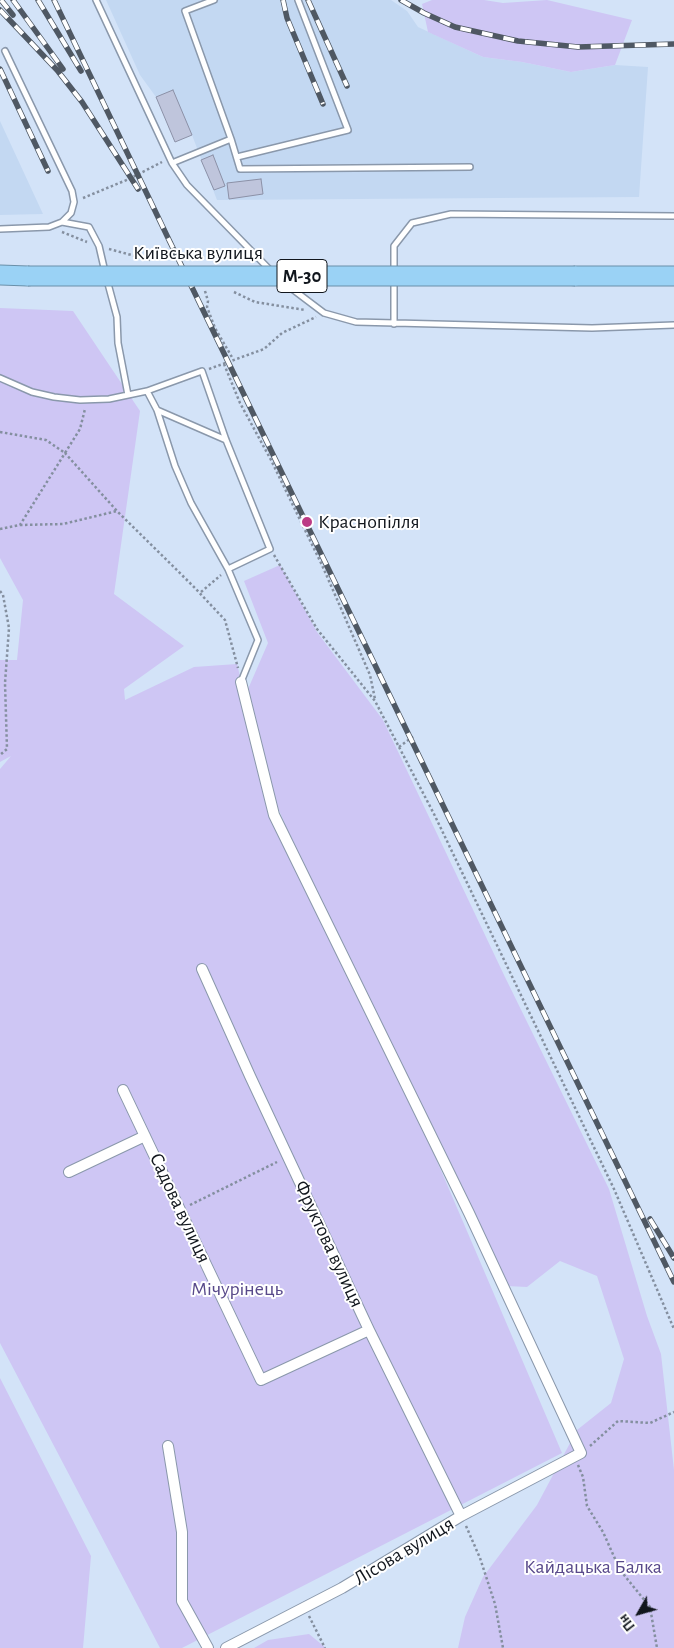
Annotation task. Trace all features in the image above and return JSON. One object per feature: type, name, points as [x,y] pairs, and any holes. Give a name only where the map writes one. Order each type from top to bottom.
[{"type":"highway","name":"Київська вулиця","points":[[0,275],[674,276]]},
{"type":"street","points":[[241,682],[274,815],[469,1213],[577,1455]]},
{"type":"street","name":"Фруктова вулиця","points":[[202,969],[369,1330],[461,1516]]},
{"type":"street","name":"Садова вулиця","points":[[123,1090],[261,1380],[369,1330]]},
{"type":"street","points":[[69,1172],[145,1136]]},
{"type":"street","points":[[168,1446],[182,1532],[182,1601],[208,1648]]},
{"type":"street","name":"Лісова вулиця","points":[[226,1648],[342,1588],[461,1516],[577,1455]]},
{"type":"lane","points":[[96,0],[171,161],[187,185],[278,278],[324,314],[356,322],[394,324],[592,328],[674,326]]},
{"type":"lane","points":[[214,0],[185,11],[231,139],[240,170],[470,167]]},
{"type":"lane","points":[[237,157],[348,130],[298,0]]},
{"type":"lane","points":[[0,229],[49,227],[62,222],[72,213],[74,202],[72,191],[5,51]]},
{"type":"lane","points":[[171,161],[231,139]]},
{"type":"lane","points":[[394,324],[394,246],[412,223],[451,214],[674,216]]},
{"type":"lane","points":[[62,222],[89,226],[99,246],[117,317],[118,343],[128,395]]},
{"type":"lane","points":[[0,378],[32,392],[54,397],[87,400],[109,399],[147,391],[202,371],[226,440],[270,549],[228,569]]},
{"type":"lane","points":[[147,391],[157,410],[175,466],[191,503],[228,569],[258,640],[241,682]]},
{"type":"lane","points":[[157,410],[226,440]]},
{"type":"path","points":[[74,202],[171,161]]},
{"type":"path","points":[[208,286],[205,291],[208,301],[207,307],[216,328],[234,360]]},
{"type":"path","points":[[202,371],[264,349],[282,333],[324,314]]},
{"type":"path","points":[[224,364],[240,403],[322,565],[370,675],[375,701]]},
{"type":"path","points":[[20,525],[80,429],[87,400]]},
{"type":"path","points":[[0,432],[46,440],[65,453],[117,511],[200,593],[225,620],[241,682]]},
{"type":"path","points":[[0,528],[20,525],[63,524],[117,511]]},
{"type":"path","points":[[270,549],[317,629],[375,701],[434,814],[614,1189],[674,1329]]},
{"type":"path","points":[[200,593],[228,569]]},
{"type":"path","points":[[0,591],[3,595],[9,628],[5,683],[6,749],[0,756]]},
{"type":"path","points":[[399,747],[415,735]]},
{"type":"path","points":[[180,1210],[288,1156]]},
{"type":"path","points":[[657,1648],[650,1607],[620,1570],[603,1532],[587,1506],[583,1477],[577,1455],[618,1421],[650,1423],[674,1412]]},
{"type":"path","points":[[461,1516],[480,1558],[495,1604],[503,1648]]},
{"type":"path","points":[[304,1607],[325,1648]]},
{"type":"shaded area","points":[[106,0],[391,0],[407,11],[418,27],[483,57],[522,62],[571,72],[615,65],[648,67],[639,197],[217,200],[192,135],[175,142],[156,97],[140,75]]},
{"type":"shaded area","points":[[0,121],[43,214],[0,215]]},
{"type":"green space","points":[[432,0],[484,0],[503,3],[547,0],[632,20],[615,65],[571,72],[522,62],[483,57],[428,32],[422,4]]},
{"type":"green space","name":"Мічурінець","points":[[0,308],[73,311],[140,411],[114,594],[184,646],[124,689],[125,700],[194,667],[237,664],[245,696],[268,643],[244,581],[280,565],[317,632],[383,720],[504,975],[609,1189],[647,1316],[661,1354],[674,1470],[674,1648],[458,1648],[465,1617],[483,1577],[537,1505],[577,1430],[611,1403],[624,1359],[597,1276],[560,1261],[527,1287],[507,1286],[320,907],[270,789],[273,812],[416,1112],[562,1453],[182,1648],[160,1648],[0,1343],[0,769],[11,756],[0,762],[0,660],[17,660],[23,600],[0,558]]},
{"type":"green space","points":[[0,1378],[91,1556],[83,1648],[0,1648]]},
{"type":"green space","points":[[309,1634],[326,1648],[254,1648],[268,1640]]},
{"type":"building","points":[[173,90],[192,135],[175,142],[156,97]]},
{"type":"building","points":[[213,155],[225,186],[214,190],[201,160]]},
{"type":"building","points":[[261,179],[263,194],[229,199],[227,183]]},
{"type":"railway","points":[[1,0],[13,15]]},
{"type":"railway","points":[[13,0],[63,69]]},
{"type":"railway","points":[[38,0],[81,71]]},
{"type":"railway","points":[[54,0],[674,1282]]},
{"type":"railway","points":[[283,0],[287,18],[323,104]]},
{"type":"railway","points":[[308,0],[347,86]]},
{"type":"railway","points":[[401,0],[455,27],[518,41],[578,47],[674,44]]},
{"type":"railway","points":[[0,10],[57,70],[82,102],[138,189]]},
{"type":"railway","points":[[0,69],[48,171]]},
{"type":"railway","points":[[650,1219],[674,1258]]},
{"type":"place","name":"Краснопілля","points":[[307,522]]},
{"type":"park label","name":"Кайдацька Балка","points":[[593,1567]]}]
